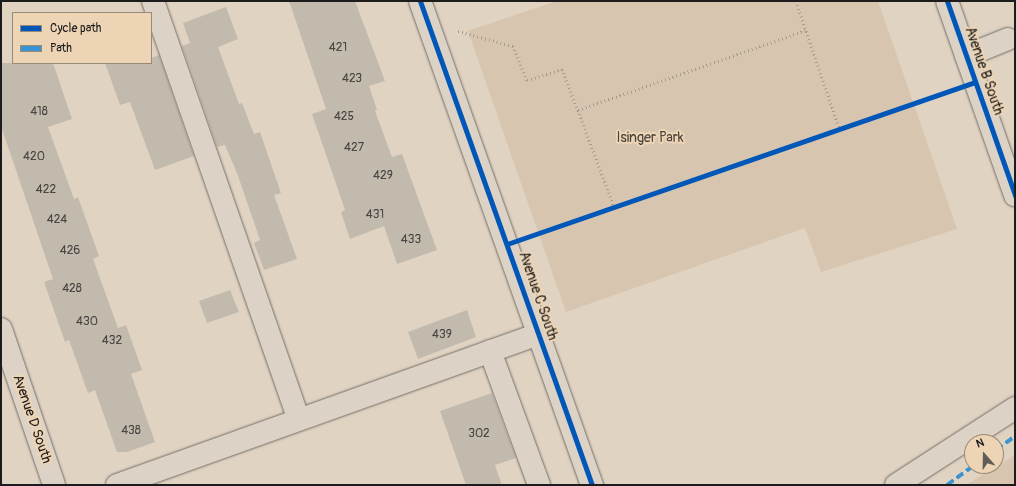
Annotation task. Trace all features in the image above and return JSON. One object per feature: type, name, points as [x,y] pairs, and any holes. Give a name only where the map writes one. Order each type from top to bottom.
[{"type":"street","points":[[153,1],[298,418]]},
{"type":"street","name":"Avenue B South","points":[[947,1],[1015,195]]},
{"type":"street","name":"Avenue C South","points":[[422,2],[592,485]]},
{"type":"street","points":[[966,56],[1008,39]]},
{"type":"street","name":"Avenue D South","points":[[1,329],[54,485]]},
{"type":"street","points":[[117,485],[298,418],[539,334]]},
{"type":"street","points":[[490,351],[539,485]]},
{"type":"street","points":[[896,485],[1015,408]]},
{"type":"path","points":[[796,1],[839,127]]},
{"type":"path","points":[[434,39],[461,30],[513,46],[527,80],[562,68],[615,209]]},
{"type":"path","points":[[578,110],[806,30]]},
{"type":"green space","name":"Isinger Park","points":[[557,1],[878,1],[957,229],[821,272],[805,228],[566,312],[468,31]]},
{"type":"green space","points":[[1015,455],[1015,485],[966,485],[984,474],[1004,474],[1004,462]]},
{"type":"building","points":[[289,1],[355,1],[385,81],[369,86],[377,110],[375,111],[392,157],[402,154],[437,250],[397,264],[384,226],[350,239],[341,212],[345,210],[312,114],[326,109]]},
{"type":"building","points":[[226,7],[238,39],[218,47],[239,104],[242,103],[254,134],[260,132],[281,193],[274,195],[297,259],[264,270],[254,243],[260,240],[237,173],[225,145],[217,147],[182,46],[190,43],[183,23]]},
{"type":"building","points":[[159,55],[194,156],[155,170],[130,102],[120,105],[105,64],[152,64],[152,58]]},
{"type":"building","points":[[1,63],[53,64],[72,119],[48,127],[74,199],[78,197],[99,256],[93,259],[118,328],[126,325],[142,370],[131,374],[155,442],[127,452],[117,452],[95,390],[88,393],[69,340],[65,342],[44,282],[53,279],[1,126]]},
{"type":"building","points":[[230,290],[239,312],[207,323],[199,301]]},
{"type":"building","points":[[467,310],[476,337],[418,359],[408,332]]},
{"type":"building","points":[[492,393],[516,458],[495,465],[502,485],[466,485],[440,411]]},
{"type":"marked path","points":[[1004,444],[1015,436]]},
{"type":"marked path","points":[[947,485],[964,473]]},
{"type":"cycle path","points":[[420,1],[592,485]]},
{"type":"cycle path","points":[[947,1],[1015,195]]},
{"type":"cycle path","points":[[507,244],[975,82]]}]
